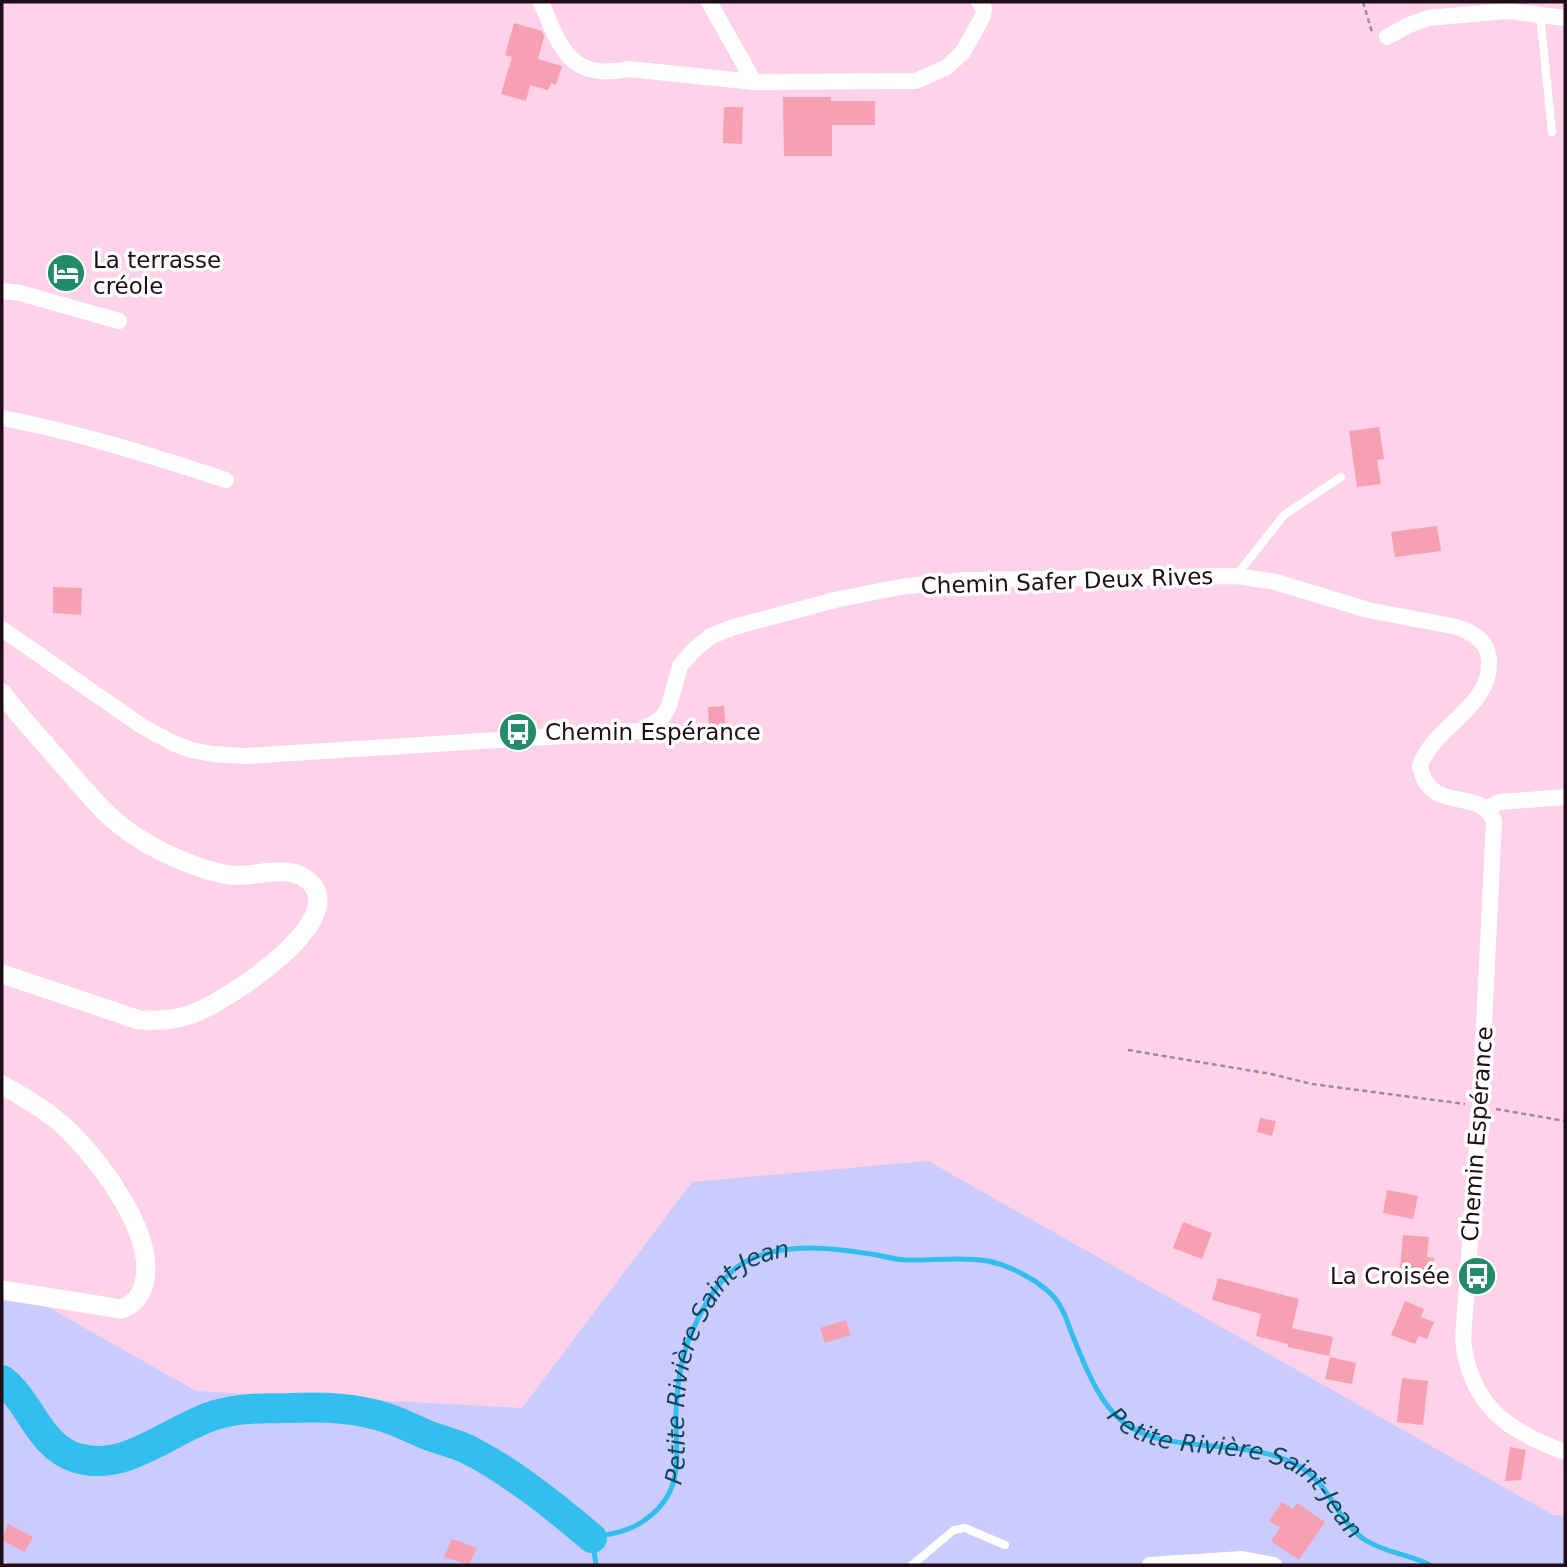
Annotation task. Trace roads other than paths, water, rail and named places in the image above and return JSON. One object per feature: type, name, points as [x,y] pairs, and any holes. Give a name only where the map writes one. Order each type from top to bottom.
[{"type":"street","points":[[541,2],[559,43],[584,69],[609,74],[629,69],[754,82],[916,81],[947,67],[963,52],[983,16],[984,8],[979,2]]},
{"type":"street","points":[[709,2],[754,82]]},
{"type":"street","points":[[1387,37],[1429,18],[1506,11],[1565,18]]},
{"type":"street","points":[[2,290],[119,321]]},
{"type":"street","points":[[2,418],[130,449],[226,480]]},
{"type":"street","name":"Chemin Safer Deux Rives","points":[[2,629],[143,727],[163,738],[191,750],[246,756],[641,731],[662,718],[669,706],[681,666],[694,650],[711,636],[734,627],[835,600],[900,587],[966,580],[1236,576],[1276,582],[1368,610],[1457,627],[1481,639],[1489,654],[1490,668],[1482,691],[1428,750],[1420,766],[1427,786],[1436,794],[1487,808],[1500,802],[1565,797]]},
{"type":"street","points":[[2,693],[8,711],[107,814],[134,834],[159,849],[226,875],[296,873],[316,889],[318,899],[313,922],[281,957],[203,1010],[182,1017],[162,1021],[139,1020],[2,974]]},
{"type":"street","name":"Chemin Espérance","points":[[1487,808],[1493,817],[1494,827],[1480,1106],[1463,1340],[1465,1364],[1473,1385],[1488,1407],[1519,1430],[1565,1452]]},
{"type":"street","points":[[2,1085],[25,1098],[67,1129],[89,1152],[126,1208],[139,1234],[147,1265],[141,1293],[134,1302],[121,1309],[2,1290]]},
{"type":"street","points":[[1150,1565],[1242,1559],[1274,1565]]},
{"type":"lane","points":[[1539,14],[1552,132]]},
{"type":"lane","points":[[1236,576],[1284,514],[1341,477]]},
{"type":"lane","points":[[912,1565],[954,1531],[965,1528],[1005,1545]]},
{"type":"waterway","name":"Petite Rivière Saint-Jean","points":[[596,1565],[592,1538],[624,1530],[642,1522],[656,1511],[672,1486],[676,1472],[676,1411],[681,1367],[692,1331],[710,1297],[725,1277],[745,1262],[776,1251],[810,1248],[844,1250],[902,1260],[988,1261],[1024,1274],[1048,1291],[1058,1302],[1096,1388],[1120,1420],[1147,1435],[1166,1440],[1249,1450],[1289,1461],[1314,1478],[1346,1521],[1365,1540],[1430,1565]]},
{"type":"waterway","name":"Petite Rivière Saint-Jean","points":[[2,1380],[21,1400],[53,1444],[77,1458],[95,1461],[130,1455],[198,1421],[233,1411],[318,1408],[376,1415],[484,1458],[532,1490],[592,1538]]},
{"type":"place","name":"La terrasse créole","points":[[66,273]]},
{"type":"place","name":"Chemin Espérance","points":[[518,732]]},
{"type":"place","name":"La Croisée","points":[[1477,1276]]}]
